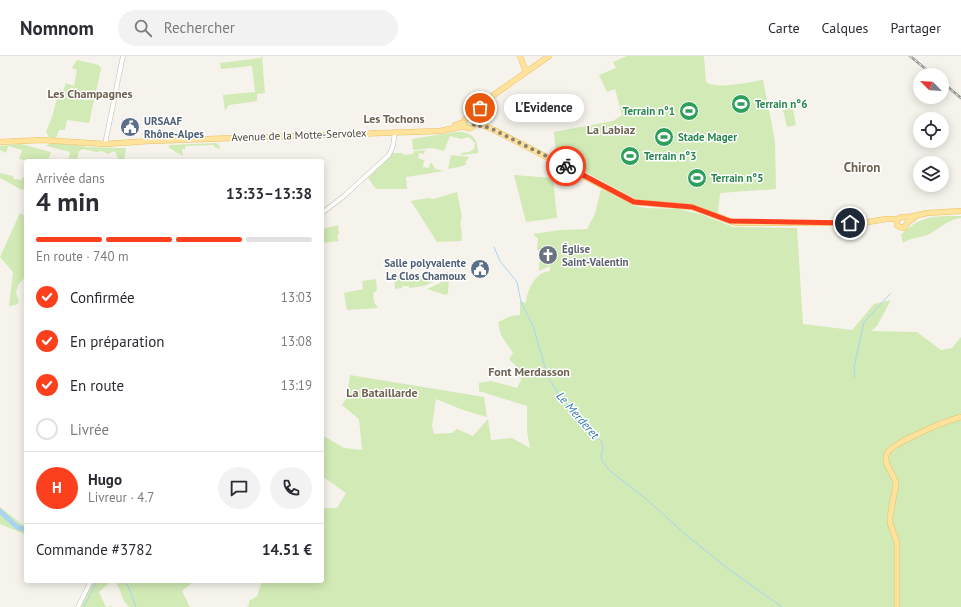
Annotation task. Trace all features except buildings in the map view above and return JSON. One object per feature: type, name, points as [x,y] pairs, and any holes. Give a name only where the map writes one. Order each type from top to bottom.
[{"type":"main road","points":[[520,56],[526,72]]},
{"type":"main road","points":[[464,124],[473,121],[475,113],[480,106],[548,56]]},
{"type":"main road","name":"Avenue de la Motte-Servolex","points":[[105,144],[156,140],[429,132],[440,131],[464,124],[470,128],[473,121],[634,202],[692,207],[729,221],[737,222],[862,223],[886,219],[897,222]]},
{"type":"main road","points":[[0,142],[42,140],[105,144]]},
{"type":"main road","points":[[906,220],[904,228],[900,227],[897,222],[900,217],[906,220],[927,212],[961,211]]},
{"type":"main road","points":[[897,607],[897,543],[890,523],[896,479],[886,461],[887,454],[894,447],[929,430],[961,417]]},
{"type":"street","points":[[105,144],[123,56]]},
{"type":"street","points":[[324,211],[344,196],[389,155],[393,146],[395,132]]},
{"type":"street","points":[[78,607],[90,583]]},
{"type":"green space","points":[[261,56],[265,93],[257,94],[257,101],[229,105],[225,111],[223,95],[255,92],[252,66],[221,69],[220,63],[261,58]]},
{"type":"green space","name":"Stade Mager","points":[[627,56],[704,56],[706,82],[718,85],[734,85],[763,80],[775,141],[776,189],[720,193],[718,214],[695,205],[636,199],[556,157],[554,132],[613,121],[622,115],[615,89],[607,92],[599,75],[616,68],[613,62]]},
{"type":"green space","points":[[77,60],[99,65],[101,69],[89,123],[67,120],[65,130],[59,130],[56,138],[49,137],[46,132],[59,91],[60,89],[63,91],[66,83],[74,86],[77,70],[72,68]]},
{"type":"green space","points":[[792,104],[796,125],[787,127],[782,106]]},
{"type":"green space","points":[[461,132],[472,136],[477,143],[478,153],[461,155],[461,153],[469,152],[474,149],[475,143],[469,137],[461,139],[450,136],[444,151],[432,148],[413,150],[412,139]]},
{"type":"green space","points":[[51,143],[73,144],[86,147],[126,148],[124,159],[118,159],[115,151],[108,154],[102,151],[96,152],[83,149],[79,151],[77,159],[68,159],[70,152],[46,146]]},
{"type":"green space","points":[[216,143],[219,145],[220,149],[214,147],[214,145],[185,146],[185,149],[182,149],[183,156],[169,148],[169,145]]},
{"type":"green space","points":[[21,144],[51,152],[49,159],[24,160],[19,159],[22,150],[8,146],[6,153],[0,150],[0,146]]},
{"type":"green space","points":[[425,150],[424,154],[419,153],[418,158],[426,161],[424,161],[423,167],[429,168],[430,163],[432,163],[435,169],[444,171],[406,177],[407,189],[376,189],[368,178],[393,153],[403,153],[403,155],[413,154],[414,151]]},
{"type":"green space","points":[[451,155],[469,157],[465,163],[467,164],[448,169]]},
{"type":"green space","points":[[0,173],[13,176],[14,179],[22,180],[24,177],[24,189],[22,190],[0,178]]},
{"type":"green space","points":[[514,175],[553,178],[557,218],[526,222]]},
{"type":"green space","points":[[601,189],[635,206],[646,208],[679,209],[703,215],[733,227],[797,228],[803,324],[852,330],[874,304],[891,300],[877,326],[871,331],[917,332],[941,350],[952,348],[961,337],[961,607],[247,607],[249,605],[249,601],[257,596],[261,583],[324,583],[324,508],[337,508],[346,493],[324,477],[324,436],[344,448],[362,450],[359,419],[342,405],[347,397],[350,375],[484,397],[487,417],[463,410],[436,399],[432,426],[434,434],[452,433],[457,429],[473,436],[488,419],[491,440],[512,438],[530,448],[527,432],[527,406],[479,391],[479,383],[491,381],[517,388],[521,380],[520,370],[509,359],[513,353],[501,335],[498,322],[511,316],[520,315],[520,301],[526,303],[530,287],[536,278],[545,272],[550,271],[550,266],[539,271],[539,262],[551,261],[554,254],[553,250],[537,250],[538,239],[533,234],[561,230],[587,229],[595,214]]},
{"type":"green space","points":[[457,192],[462,217],[461,241],[437,242],[411,201],[428,198],[434,199]]},
{"type":"green space","points":[[20,213],[24,215],[24,278],[18,285],[16,293],[19,302],[16,305],[9,306],[13,272],[0,257]]},
{"type":"green space","points":[[943,216],[961,216],[961,218],[947,222],[927,235],[903,243],[901,235],[908,228],[921,220]]},
{"type":"green space","points":[[338,225],[339,234],[337,236],[339,241],[324,243],[324,228]]},
{"type":"green space","points":[[394,275],[428,276],[439,279],[424,286],[409,288],[409,286],[402,286],[402,288],[395,289]]},
{"type":"green space","points":[[376,279],[377,290],[373,294],[374,302],[378,308],[347,310],[344,293],[363,289],[362,281]]},
{"type":"green space","points":[[443,279],[449,279],[448,293],[446,295],[427,289],[440,283]]},
{"type":"green space","points":[[0,507],[23,525],[24,524],[24,534],[0,524]]},
{"type":"green space","points":[[93,583],[109,583],[99,592],[106,607],[81,607],[87,591]]},
{"type":"green space","points":[[117,583],[192,583],[182,591],[190,607],[129,607],[124,601]]},
{"type":"waterway","name":"Le Merderet","points":[[494,247],[500,261],[517,282],[521,302],[533,326],[548,377],[562,399],[602,442],[602,461],[610,471],[645,498],[685,534],[727,568],[782,607]]},
{"type":"waterway","points":[[855,377],[854,367],[864,322],[890,294]]},
{"type":"waterway","points":[[0,511],[17,527],[24,529]]},
{"type":"waterway","points":[[84,607],[96,583]]},
{"type":"waterway","points":[[127,583],[136,607]]},
{"type":"railway","points":[[910,56],[925,68]]},
{"type":"railway","points":[[949,88],[961,98]]},
{"type":"way so far","points":[[480,108],[480,106],[478,106],[469,117],[474,120],[474,126],[490,128],[566,166]]},
{"type":"place","name":"Terrain n°6","points":[[741,104]]},
{"type":"place","name":"L'Evidence","points":[[480,108]]},
{"type":"place","name":"Terrain n°1","points":[[689,111]]},
{"type":"place","name":"URSAAF Rhône-Alpes","points":[[130,127]]},
{"type":"place","name":"Stade Mager","points":[[664,137]]},
{"type":"place","name":"Terrain n°3","points":[[630,156]]},
{"type":"place","name":"Terrain n°5","points":[[697,178]]},
{"type":"place","name":"Église Saint-Valentin","points":[[548,255]]},
{"type":"place","name":"Salle polyvalente Le Clos Chamoux","points":[[480,269]]},
{"type":"district","name":"Les Champagnes","points":[[90,93]]},
{"type":"district","name":"Les Tochons","points":[[394,118]]},
{"type":"district","name":"La Labiaz","points":[[611,129]]},
{"type":"district","name":"Chiron","points":[[862,167]]},
{"type":"district","name":"Font Merdasson","points":[[529,371]]},
{"type":"district","name":"La Bataillarde","points":[[382,392]]},
{"type":"route","points":[[566,166],[634,202],[692,207],[730,221],[746,223],[850,223]]}]
